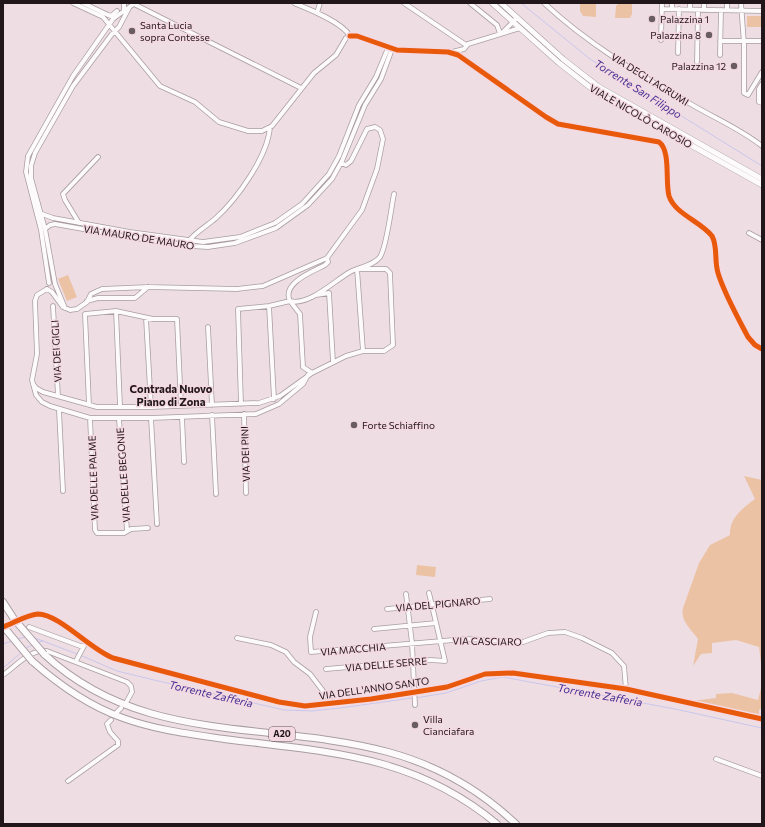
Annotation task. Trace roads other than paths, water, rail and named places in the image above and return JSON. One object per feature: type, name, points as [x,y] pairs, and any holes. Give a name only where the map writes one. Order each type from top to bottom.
[{"type":"highway","name":"A20","points":[[3,602],[14,619],[44,654],[63,671],[90,689],[121,704],[149,714],[194,723],[358,746],[410,759],[460,782],[497,807],[516,824]]},
{"type":"highway","name":"A20","points":[[3,627],[32,661],[74,694],[122,718],[170,731],[340,754],[390,765],[420,775],[452,792],[475,806],[497,824]]},
{"type":"main road","name":"VIALE NICOLÒ CAROSIO","points":[[492,3],[599,87],[762,179]]},
{"type":"main road","name":"VIALE NICOLÒ CAROSIO","points":[[501,3],[520,28],[568,71],[605,98],[762,186]]},
{"type":"street","points":[[73,3],[103,17],[156,82],[195,102],[214,119],[248,131],[262,131],[270,127],[301,88],[316,71],[336,55],[346,38],[350,36],[357,36],[390,48],[409,52],[452,52],[464,49],[466,45],[501,32],[520,28]]},
{"type":"street","points":[[83,3],[111,16],[134,3],[301,88]]},
{"type":"street","points":[[294,3],[317,13],[347,31],[350,36]]},
{"type":"street","points":[[317,13],[320,3]]},
{"type":"street","points":[[404,3],[466,45]]},
{"type":"street","points":[[470,3],[497,25],[501,32]]},
{"type":"street","name":"VIA DEGLI AGRUMI","points":[[544,3],[564,21],[623,64],[690,104],[740,130],[762,146]]},
{"type":"street","points":[[661,40],[662,3]]},
{"type":"street","points":[[672,3],[672,9]]},
{"type":"street","points":[[690,3],[690,9]]},
{"type":"street","points":[[704,3],[704,10]]},
{"type":"street","points":[[727,3],[727,10]]},
{"type":"street","points":[[741,3],[744,93],[748,95],[762,72]]},
{"type":"street","points":[[39,214],[26,172],[28,156],[68,84],[117,14],[125,7]]},
{"type":"street","points":[[65,308],[65,303],[56,286],[31,178],[30,166],[73,86],[119,27],[125,7]]},
{"type":"street","points":[[662,9],[762,11]]},
{"type":"street","points":[[678,53],[679,9]]},
{"type":"street","points":[[696,62],[698,10]]},
{"type":"street","points":[[720,55],[721,10]]},
{"type":"street","points":[[501,32],[515,20]]},
{"type":"street","points":[[720,41],[762,42]]},
{"type":"street","name":"VIA MAURO DE MAURO","points":[[39,214],[53,218],[208,247],[235,243],[276,228],[288,222],[308,205],[332,179],[341,163],[365,105],[381,79],[390,48]]},
{"type":"street","name":"VIA MAURO DE MAURO","points":[[43,230],[50,225],[55,224],[188,243],[215,241],[250,234],[275,223],[302,204],[322,184],[336,164],[359,105],[376,77],[390,48]]},
{"type":"street","points":[[452,52],[467,60],[558,124],[652,139],[662,144],[666,154],[668,191],[672,202],[712,236],[715,243],[716,267],[720,279],[748,337],[755,345],[762,349]]},
{"type":"street","points":[[762,84],[759,89],[759,102],[762,103]]},
{"type":"street","points":[[188,243],[222,212],[254,171],[270,134],[270,127]]},
{"type":"street","points":[[87,302],[91,294],[96,290],[148,287],[224,289],[263,286],[327,258],[362,210],[376,169],[383,139],[380,130],[372,127],[367,129],[351,161],[346,165],[341,163]]},
{"type":"street","points":[[79,223],[63,194],[98,157]]},
{"type":"street","points":[[312,296],[357,269],[366,266],[379,258],[384,246],[394,194]]},
{"type":"street","points":[[43,230],[49,283],[47,289],[37,295],[34,301],[37,354],[33,384],[36,395],[42,402],[59,410],[90,418],[119,419],[182,417],[264,412],[279,404],[303,384],[310,374]]},
{"type":"street","points":[[749,233],[762,240]]},
{"type":"street","points":[[310,374],[303,367],[300,314],[288,297],[290,290],[298,280],[326,265],[328,262],[327,258]]},
{"type":"street","points":[[33,384],[39,390],[97,407],[241,404],[263,402],[274,399],[310,374],[333,362],[363,351],[384,351],[393,345],[390,273],[386,269],[357,269]]},
{"type":"street","points":[[357,269],[363,351]]},
{"type":"street","points":[[49,283],[56,286]]},
{"type":"street","points":[[52,292],[56,286]]},
{"type":"street","points":[[47,289],[52,292],[60,304],[65,308],[74,310],[87,302],[98,298],[135,298],[148,287]]},
{"type":"street","points":[[241,404],[238,309],[269,306],[290,301],[295,302],[312,296],[329,293],[333,362]]},
{"type":"street","name":"VIA DEI GIGLI","points":[[53,306],[58,396]]},
{"type":"street","points":[[269,306],[274,399]]},
{"type":"street","points":[[89,405],[85,314],[116,311],[146,318],[177,319],[181,406]]},
{"type":"street","points":[[116,311],[120,406]]},
{"type":"street","points":[[146,318],[151,407]]},
{"type":"street","points":[[208,327],[212,405]]},
{"type":"street","points":[[59,410],[63,491]]},
{"type":"street","name":"VIA DEI PINI","points":[[244,414],[246,493]]},
{"type":"street","points":[[212,415],[216,494]]},
{"type":"street","points":[[182,417],[184,462]]},
{"type":"street","name":"VIA DELLE PALME","points":[[90,418],[95,530],[97,533],[100,533],[124,532],[127,530],[148,528]]},
{"type":"street","points":[[151,418],[156,524]]},
{"type":"street","name":"VIA DELLE BEGONIE","points":[[119,419],[127,530]]},
{"type":"street","points":[[429,593],[441,641]]},
{"type":"street","points":[[406,594],[412,643],[415,703]]},
{"type":"street","name":"VIA DEL PIGNARO","points":[[387,609],[490,599]]},
{"type":"street","name":"VIA MACCHIA","points":[[316,612],[310,636],[311,652],[412,643]]},
{"type":"street","name":"VIA DELL'ANNO SANTO","points":[[3,627],[29,616],[43,615],[56,620],[86,642],[113,658],[278,702],[305,706],[333,704],[415,693],[447,687],[479,675],[500,672],[542,676],[626,688],[762,719]]},
{"type":"street","points":[[374,629],[436,623]]},
{"type":"street","points":[[29,626],[83,647]]},
{"type":"street","name":"VIA CASCIARO","points":[[412,643],[472,639],[523,642],[548,633],[569,634],[601,646],[619,660],[625,669],[626,688]]},
{"type":"street","points":[[238,638],[283,650],[294,662],[310,674],[333,704]]},
{"type":"street","name":"VIA DELLE SERRE","points":[[326,669],[413,661],[445,661],[441,641]]},
{"type":"street","points":[[77,660],[86,642]]},
{"type":"street","points":[[3,675],[21,661],[42,650],[77,660],[128,682],[131,686],[132,692],[127,701]]},
{"type":"street","points":[[68,781],[117,747],[118,741],[110,732],[107,724],[110,720]]},
{"type":"street","points":[[716,759],[762,776]]},
{"type":"waterway","name":"Torrente San Filippo","points":[[521,3],[590,59],[762,166]]},
{"type":"waterway","points":[[17,639],[25,637]]},
{"type":"waterway","name":"Torrente Zafferia","points":[[34,638],[43,641]]},
{"type":"waterway","points":[[3,644],[12,641]]},
{"type":"waterway","name":"Torrente Zafferia","points":[[39,642],[43,641],[77,654]]},
{"type":"waterway","name":"Torrente Zafferia","points":[[26,648],[32,645]]},
{"type":"waterway","name":"Torrente Zafferia","points":[[3,668],[22,652]]},
{"type":"waterway","name":"Torrente Zafferia","points":[[80,655],[117,671],[284,710],[312,711],[412,698]]},
{"type":"waterway","name":"Torrente Zafferia","points":[[415,698],[446,693],[481,681],[503,677],[675,709],[762,728]]},
{"type":"place","name":"Palazzina 1","points":[[652,19]]},
{"type":"place","name":"Santa Lucia sopra Contesse","points":[[132,31]]},
{"type":"place","name":"Palazzina 8","points":[[709,35]]},
{"type":"place","name":"Palazzina 12","points":[[734,66]]},
{"type":"place","name":"Forte Schiaffino","points":[[354,425]]},
{"type":"place","name":"Villa Cianciafara","points":[[415,725]]},
{"type":"district","name":"Contrada Nuovo Piano di Zona","points":[[171,395]]}]
